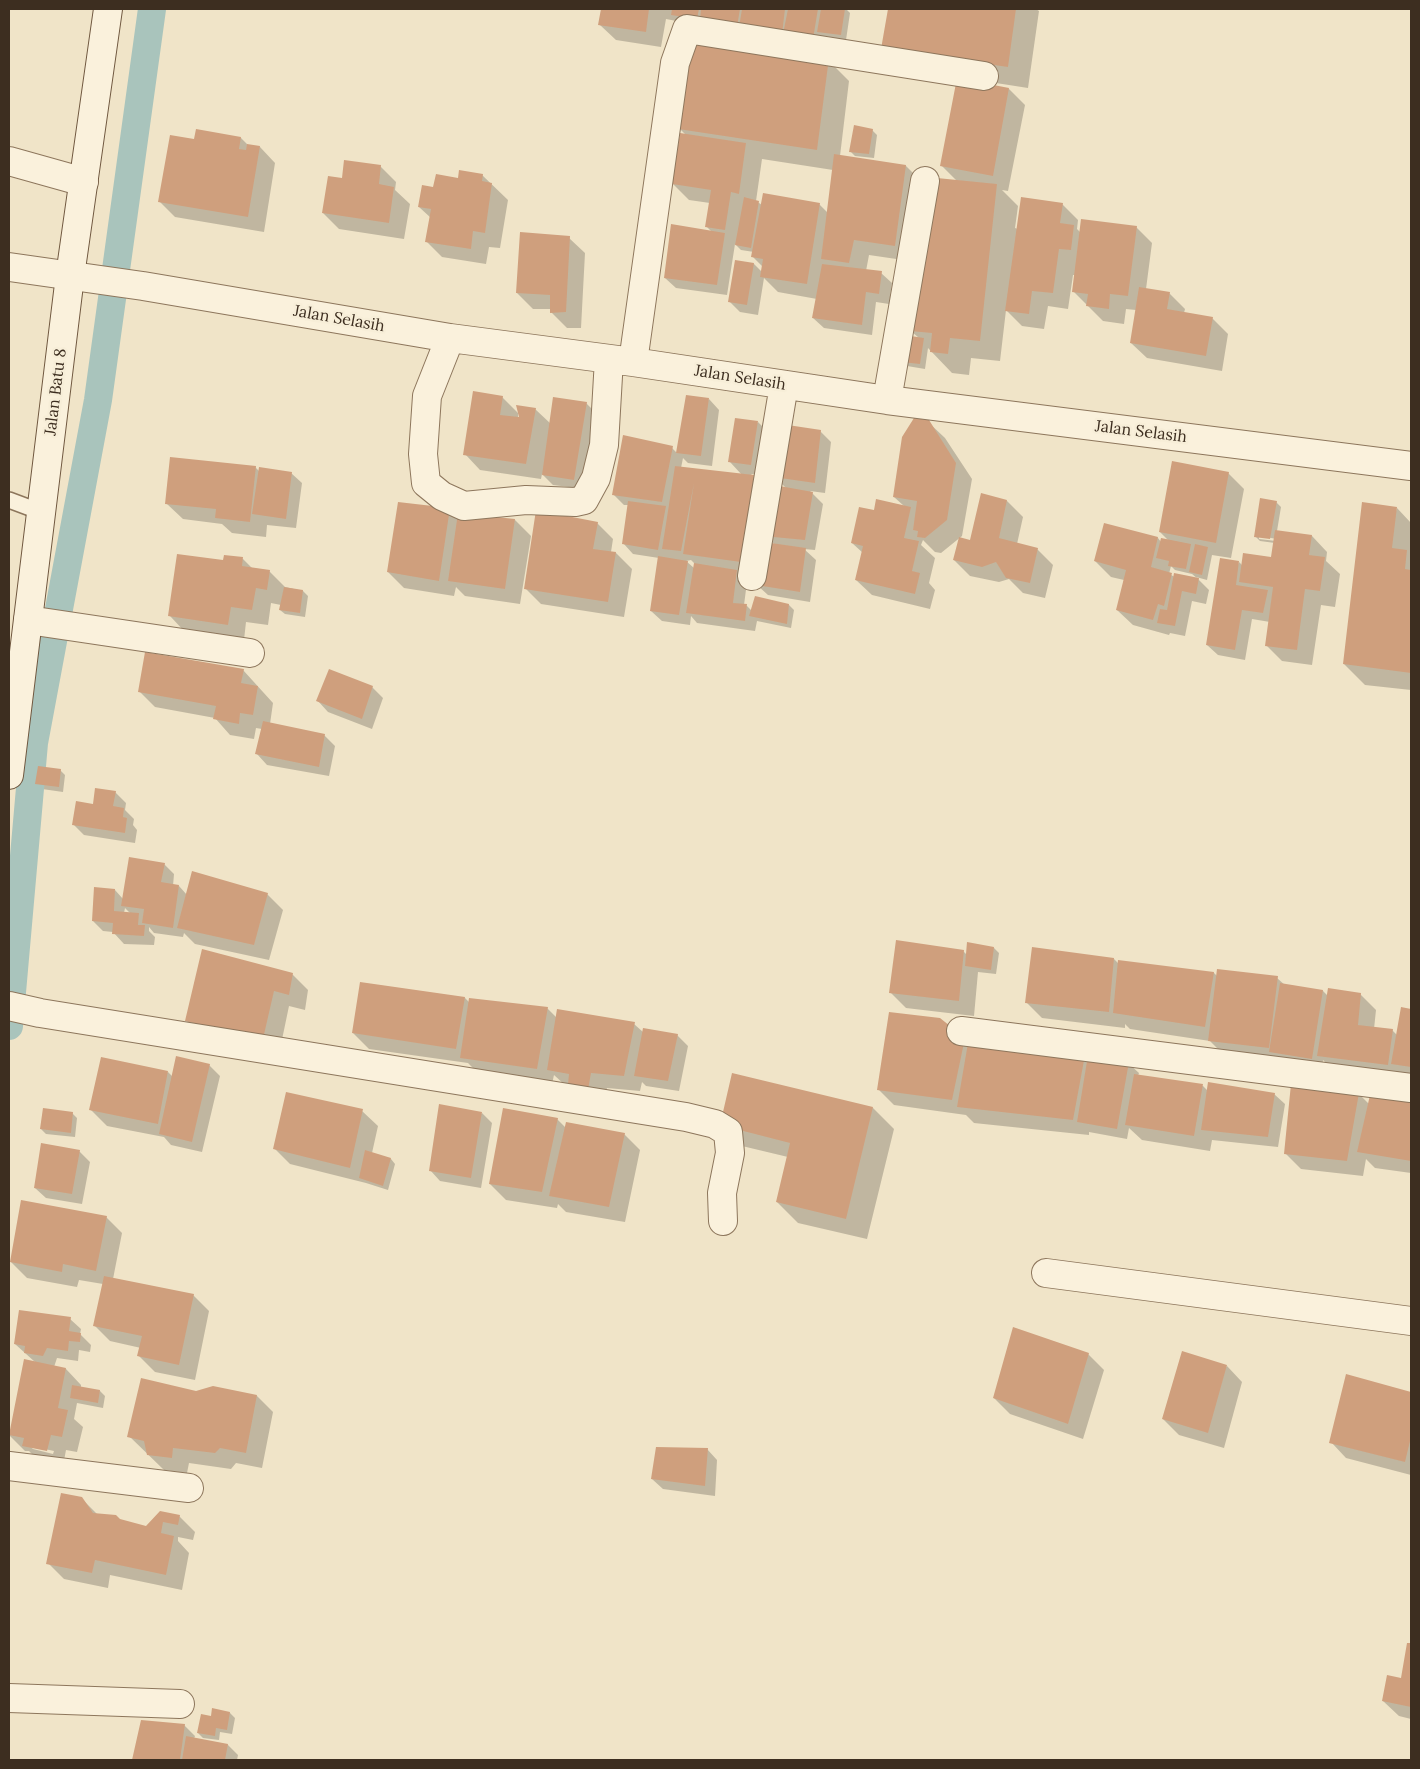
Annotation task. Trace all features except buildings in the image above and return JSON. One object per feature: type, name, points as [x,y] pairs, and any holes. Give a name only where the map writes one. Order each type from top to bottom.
[{"type":"street","name":"Jalan Batu 8","points":[[9,775],[39,622],[41,512],[83,278],[84,182],[108,9]]},
{"type":"street","points":[[450,338],[427,396],[423,454],[426,483],[442,496],[464,506],[526,500],[575,502],[584,500],[596,478],[604,446],[675,63],[687,29],[984,76]]},
{"type":"street","points":[[9,161],[84,182]]},
{"type":"street","points":[[887,400],[925,181]]},
{"type":"street","name":"Jalan Selasih","points":[[9,268],[143,286],[450,338],[887,400],[1411,466]]},
{"type":"street","points":[[752,576],[784,385]]},
{"type":"street","points":[[39,622],[250,653]]},
{"type":"street","points":[[9,1006],[40,1013],[676,1115],[715,1124],[728,1132],[730,1153],[722,1193],[723,1221]]},
{"type":"street","points":[[960,1031],[1411,1088]]},
{"type":"street","points":[[1046,1273],[1411,1321]]},
{"type":"street","points":[[9,1466],[189,1488]]},
{"type":"street","points":[[9,1698],[180,1704]]},
{"type":"lane","points":[[9,500],[41,512]]},
{"type":"waterway","points":[[9,1026],[34,743],[98,400],[152,9]]}]
